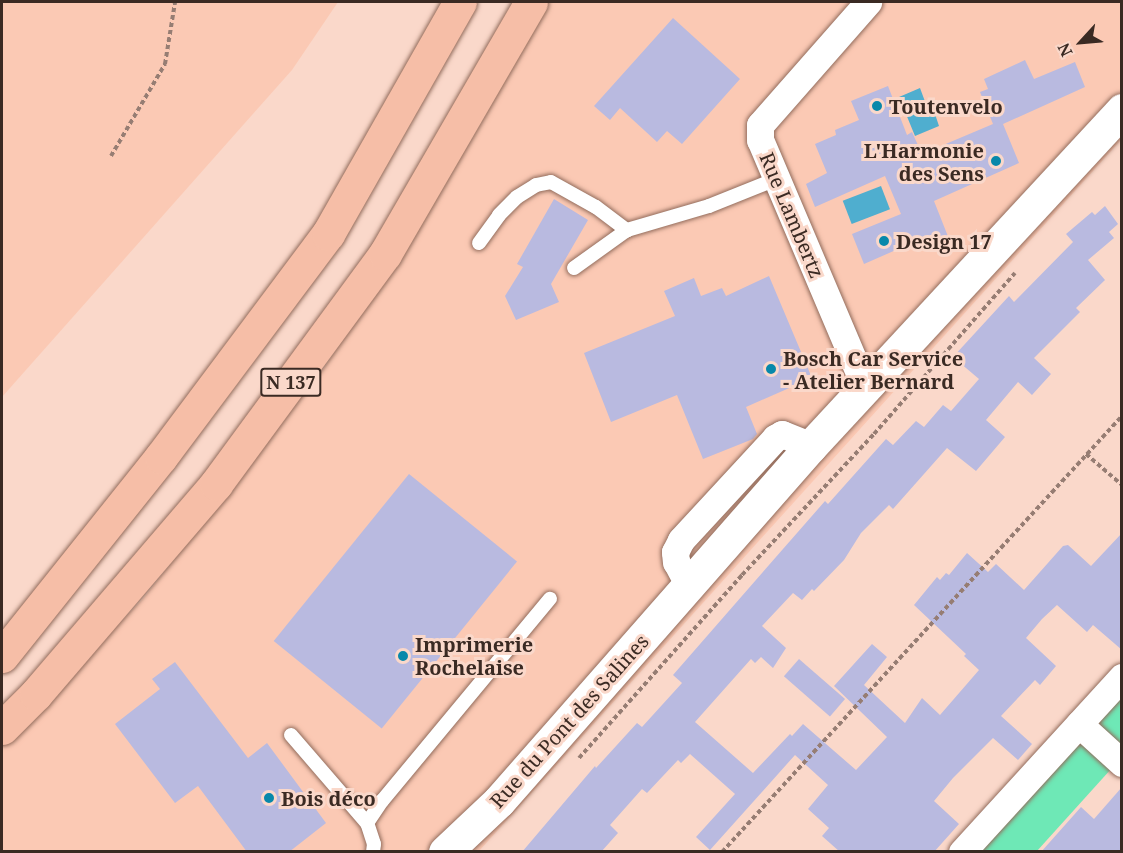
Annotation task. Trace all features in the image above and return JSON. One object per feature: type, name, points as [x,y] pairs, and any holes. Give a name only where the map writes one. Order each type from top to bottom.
[{"type":"highway","name":"N 137","points":[[2,656],[161,457],[328,234],[460,2]]},
{"type":"highway","name":"N 137","points":[[2,728],[36,694],[216,484],[364,283],[385,254],[531,2]]},
{"type":"street","name":"Rue Lambertz","points":[[865,387],[760,140],[760,125],[868,2]]},
{"type":"street","name":"Rue du Pont des Salines","points":[[445,852],[499,801],[811,446],[1122,110]]},
{"type":"street","points":[[962,852],[1122,677]]},
{"type":"street","points":[[1079,724],[1122,763]]},
{"type":"lane","points":[[574,268],[627,230],[709,206],[776,179]]},
{"type":"lane","points":[[479,243],[499,215],[517,197],[536,185],[551,182],[596,207],[627,230]]},
{"type":"lane","points":[[367,823],[550,599]]},
{"type":"lane","points":[[291,735],[367,823],[374,844],[373,852]]},
{"type":"path","points":[[111,156],[165,64],[175,2]]},
{"type":"path","points":[[576,762],[742,575],[874,434],[1020,267]]},
{"type":"path","points":[[722,852],[1122,416]]},
{"type":"path","points":[[1086,454],[1122,485]]},
{"type":"shaded area","points":[[2,2],[338,2],[292,70],[2,397]]},
{"type":"shaded area","points":[[549,2],[1121,2],[1121,140],[479,851],[2,852],[2,744],[143,599],[325,367],[472,139]]},
{"type":"green space","points":[[1121,677],[1121,758],[1037,851],[962,852]]},
{"type":"water","points":[[920,88],[930,115],[935,114],[939,126],[915,136],[899,97]]},
{"type":"water","points":[[881,186],[890,209],[852,224],[843,201]]},
{"type":"building","points":[[673,18],[740,79],[682,144],[667,131],[657,142],[620,108],[610,120],[594,106]]},
{"type":"building","points":[[1025,60],[1034,79],[1075,62],[1085,87],[1003,124],[1019,163],[934,201],[949,239],[925,249],[921,239],[864,264],[852,234],[901,214],[885,176],[815,207],[806,184],[827,173],[815,144],[836,135],[835,130],[859,120],[851,101],[888,86],[907,135],[912,132],[922,154],[993,124],[980,92],[988,89],[984,79]]},
{"type":"building","points":[[554,199],[588,220],[551,284],[559,302],[516,320],[505,296],[523,267],[517,264]]},
{"type":"building","points":[[1105,206],[1118,224],[1109,232],[1114,238],[1088,260],[1105,280],[1076,308],[1080,312],[1034,358],[1051,374],[1032,395],[1018,382],[986,420],[1005,437],[976,471],[947,448],[893,509],[889,505],[861,533],[844,560],[814,591],[812,589],[802,600],[793,593],[762,626],[786,648],[773,668],[761,657],[755,663],[751,659],[695,722],[753,773],[790,734],[792,736],[803,724],[856,770],[887,737],[834,686],[872,644],[887,657],[864,685],[905,723],[922,698],[940,715],[979,670],[964,656],[966,654],[914,605],[937,577],[940,580],[946,573],[949,575],[967,553],[988,572],[996,564],[1024,590],[1063,546],[1068,545],[1091,566],[1122,533],[1122,650],[1093,625],[1087,632],[1057,605],[1042,619],[1026,638],[1056,666],[1040,685],[1035,680],[1001,716],[1032,744],[1018,760],[993,738],[953,778],[934,801],[959,824],[934,852],[840,852],[822,836],[829,828],[808,809],[828,785],[795,755],[710,850],[696,837],[735,794],[690,754],[681,763],[678,760],[647,793],[642,789],[610,825],[618,833],[601,852],[522,852],[595,766],[596,768],[637,723],[642,727],[682,683],[673,675],[825,501],[828,504],[886,439],[893,445],[916,421],[924,427],[943,405],[951,411],[979,379],[953,357],[1009,296],[1014,302],[1073,242],[1066,234],[1092,212],[1095,215]]},
{"type":"building","points":[[769,276],[812,378],[746,407],[757,434],[753,439],[703,459],[677,395],[611,422],[584,353],[675,316],[664,291],[694,278],[701,296],[722,288],[726,296]]},
{"type":"building","points":[[409,474],[517,561],[382,729],[274,641]]},
{"type":"building","points":[[799,659],[845,699],[830,716],[784,676]]},
{"type":"building","points":[[175,662],[248,758],[267,743],[326,823],[289,852],[247,852],[198,786],[175,803],[115,724],[160,689],[152,679]]},
{"type":"building","points":[[1122,787],[1122,852],[1041,852],[1081,807],[1094,819]]},
{"type":"place","name":"Toutenvelo","points":[[877,106]]},
{"type":"place","name":"L'Harmonie des Sens","points":[[996,161]]},
{"type":"place","name":"Design 17","points":[[884,241]]},
{"type":"place","name":"Bosch Car Service - Atelier Bernard","points":[[771,369]]},
{"type":"place","name":"Imprimerie Rochelaise","points":[[403,656]]},
{"type":"place","name":"Bois déco","points":[[269,798]]}]
